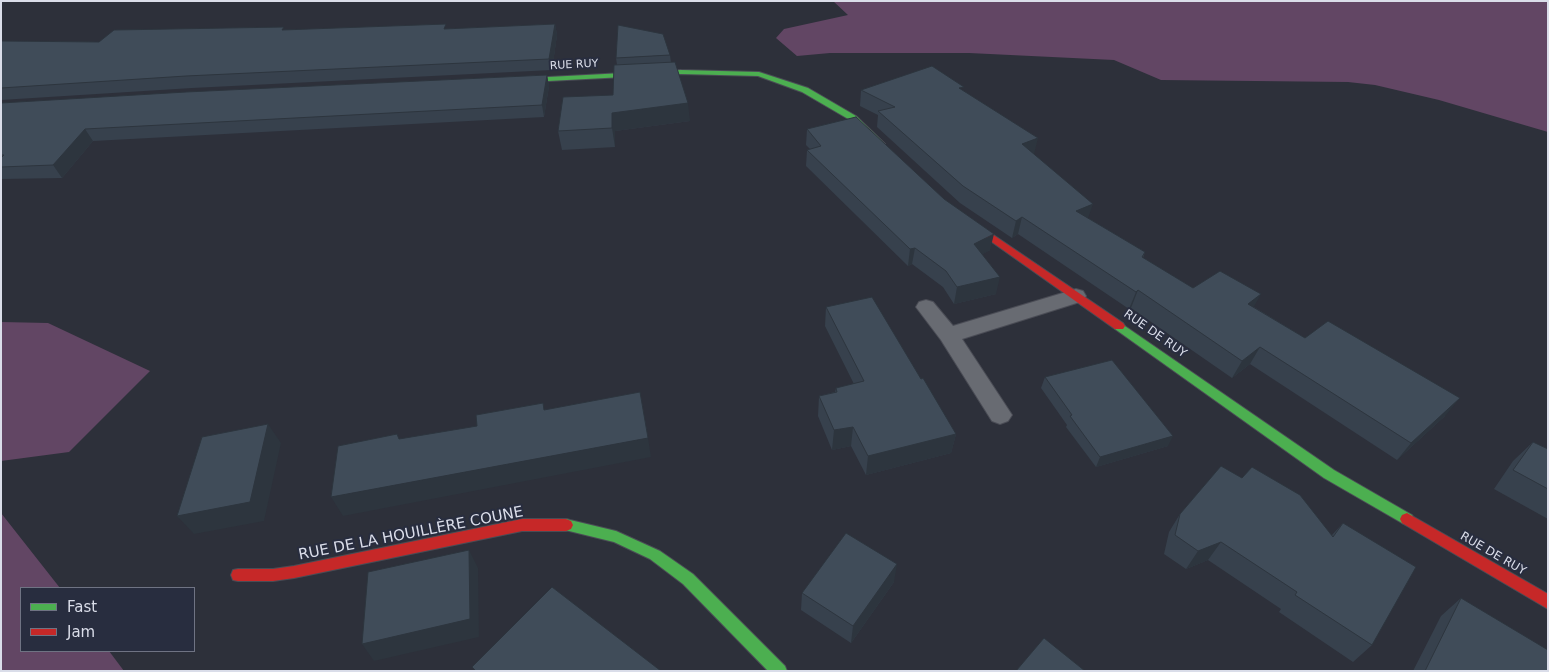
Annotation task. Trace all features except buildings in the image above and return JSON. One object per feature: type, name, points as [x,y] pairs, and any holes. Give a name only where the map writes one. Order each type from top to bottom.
[{"type":"street","name":"RUE RUY","points":[[501,81],[681,72],[759,74],[805,90],[853,118],[888,150]]},
{"type":"street","name":"RUE DE RUY","points":[[951,209],[1329,474],[1548,602]]},
{"type":"street","name":"RUE DE LA HOUILLÈRE COUNE","points":[[238,575],[273,575],[294,572],[522,525],[556,524],[578,527],[616,538],[655,555],[688,579],[779,671]]},
{"type":"lane","points":[[949,335],[1076,296]]},
{"type":"lane","points":[[926,308],[949,335],[1000,415]]},
{"type":"shaded area","points":[[833,1],[1548,1],[1548,132],[1439,100],[1375,85],[1348,82],[1161,80],[1114,60],[969,53],[830,53],[797,56],[776,38],[784,29],[848,15]]},
{"type":"shaded area","points":[[1,322],[48,323],[150,371],[69,452],[1,461]]},
{"type":"shaded area","points":[[1,513],[59,587],[20,587],[20,652],[110,652],[124,671],[1,671]]},
{"type":"traffic: fast","points":[[510,81],[681,72],[759,74],[805,90],[853,118],[881,144]]},
{"type":"traffic: fast","points":[[1119,326],[1329,474],[1407,519]]},
{"type":"traffic: fast","points":[[566,525],[616,537],[655,555],[688,579],[779,671]]},
{"type":"traffic: jam","points":[[961,216],[1119,326]]},
{"type":"traffic: jam","points":[[1407,519],[1548,602]]},
{"type":"traffic: jam","points":[[238,575],[273,575],[294,572],[522,525],[566,525]]}]
